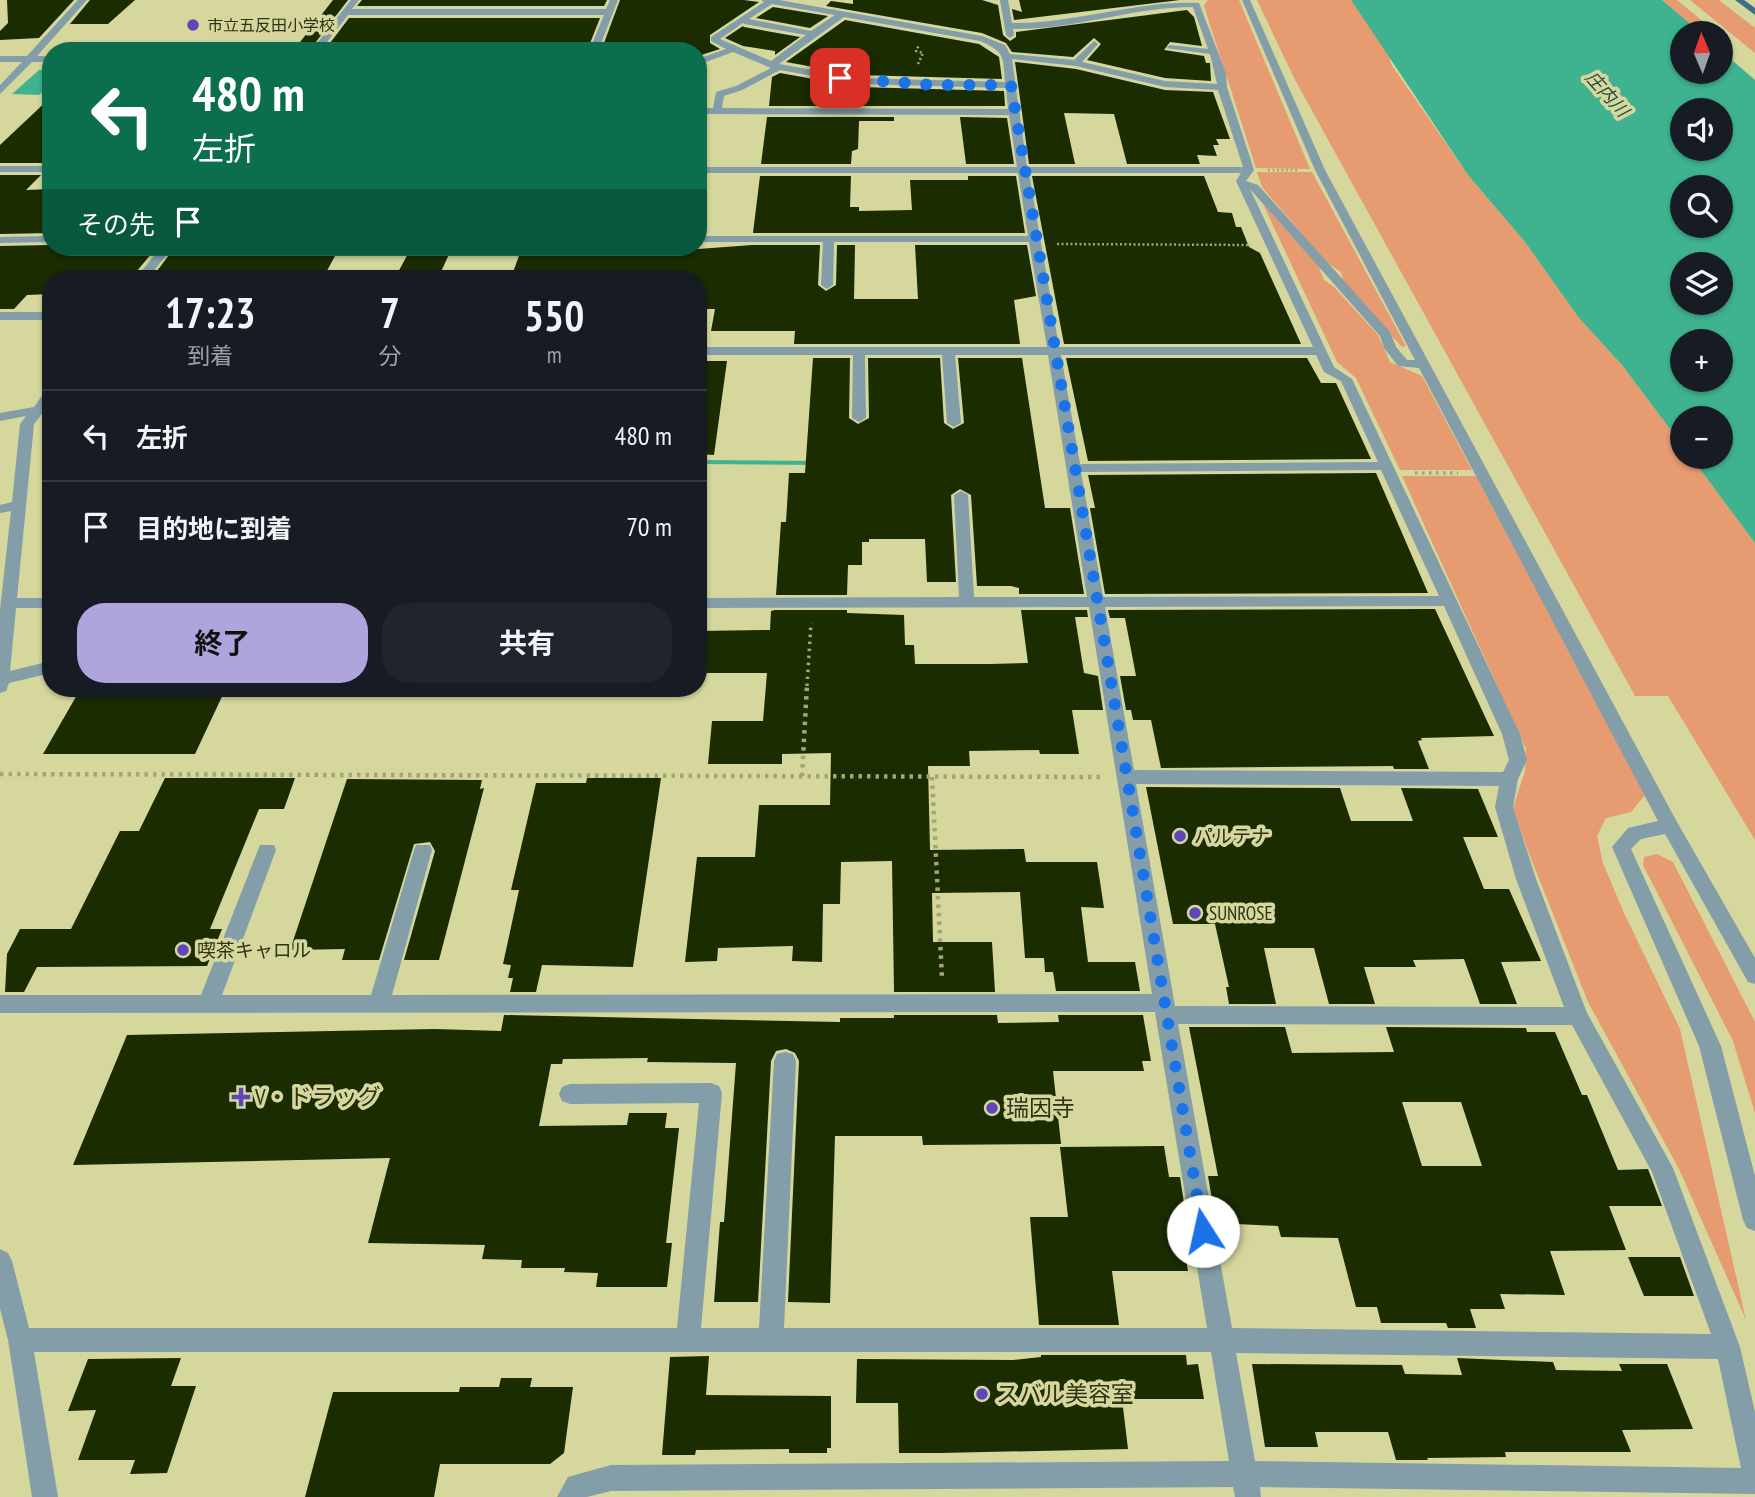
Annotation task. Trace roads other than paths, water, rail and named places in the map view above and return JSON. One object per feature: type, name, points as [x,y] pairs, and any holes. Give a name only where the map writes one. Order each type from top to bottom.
[{"type":"main road","points":[[1739,0],[1755,12]]},
{"type":"street","points":[[45,42],[83,0]]},
{"type":"street","points":[[321,42],[355,0]]},
{"type":"street","points":[[597,42],[614,0]]},
{"type":"street","points":[[1004,0],[1011,42],[1005,51],[1013,112],[1246,1486]]},
{"type":"street","points":[[1246,0],[1320,170],[1670,826],[1755,976]]},
{"type":"street","points":[[1011,85],[909,83],[817,76],[776,66],[731,50],[714,39],[744,22],[768,1],[982,39],[1005,51],[1076,63],[1165,84],[1222,88]]},
{"type":"street","points":[[1008,26],[1034,28],[1120,11],[1196,5],[1221,73],[1222,88],[1249,170]]},
{"type":"street","points":[[345,12],[609,12]]},
{"type":"street","points":[[717,111],[719,94],[739,88],[776,66],[809,33],[843,14]]},
{"type":"street","points":[[744,22],[809,33]]},
{"type":"street","points":[[1076,63],[1094,44]]},
{"type":"street","points":[[0,91],[42,45]]},
{"type":"street","points":[[1170,48],[1214,52]]},
{"type":"street","points":[[707,59],[731,50]]},
{"type":"street","points":[[0,59],[42,59]]},
{"type":"street","points":[[707,111],[1013,112]]},
{"type":"street","points":[[0,169],[42,169]]},
{"type":"street","points":[[707,170],[1249,170]]},
{"type":"street","points":[[1241,181],[1249,170]]},
{"type":"street","points":[[1241,181],[1254,187],[1339,285],[1386,334],[1390,348],[1403,363],[1423,365]]},
{"type":"street","points":[[1241,181],[1329,369],[1346,379],[1511,734],[1518,760],[1509,779],[1504,807],[1526,879],[1578,1016],[1662,1168],[1728,1347],[1755,1471]]},
{"type":"street","points":[[0,240],[42,239]]},
{"type":"street","points":[[707,239],[1037,241]]},
{"type":"street","points":[[827,285],[829,239]]},
{"type":"street","points":[[148,270],[160,256]]},
{"type":"street","points":[[0,316],[42,316]]},
{"type":"street","points":[[707,351],[1321,351]]},
{"type":"street","points":[[859,351],[859,418]]},
{"type":"street","points":[[948,351],[954,423]]},
{"type":"street","points":[[0,687],[5,612],[27,424],[42,404]]},
{"type":"street","points":[[0,417],[37,410]]},
{"type":"street","points":[[1075,468],[1389,470]]},
{"type":"street","points":[[961,495],[967,603]]},
{"type":"street","points":[[0,509],[18,505]]},
{"type":"street","points":[[707,603],[1449,601]]},
{"type":"street","points":[[5,612],[42,605]]},
{"type":"street","points":[[1,679],[42,669]]},
{"type":"street","points":[[1127,777],[1509,779]]},
{"type":"street","points":[[1670,826],[1635,833],[1621,847],[1710,1046],[1755,1220]]},
{"type":"street","points":[[208,1004],[267,850]]},
{"type":"street","points":[[379,1004],[423,850]]},
{"type":"street","points":[[0,1004],[944,1003],[1578,1016]]},
{"type":"street","points":[[771,1340],[785,1061]]},
{"type":"street","points":[[570,1094],[711,1093],[688,1340]]},
{"type":"street","points":[[0,1261],[20,1340],[45,1497]]},
{"type":"street","points":[[20,1340],[1222,1340],[1728,1347]]},
{"type":"street","points":[[570,1497],[578,1486],[611,1478],[1246,1486],[1755,1481]]},
{"type":"water","name":"庄内川","points":[[1351,0],[1662,0],[1687,21],[1670,21],[1670,84],[1733,84],[1733,61],[1755,80],[1755,543],[1700,469],[1733,469],[1733,406],[1670,406],[1670,429],[1622,365],[1579,318],[1525,242],[1468,175]]},
{"type":"water","points":[[42,70],[42,92],[39,95],[12,94]]},
{"type":"waterway","points":[[707,462],[817,463]]},
{"type":"place","name":"市立五反田小学校","points":[[193,25]]},
{"type":"place","name":"パルテナ","points":[[1180,836]]},
{"type":"place","name":"SUNROSE","points":[[1195,913]]},
{"type":"place","name":"喫茶キャロル","points":[[183,950]]},
{"type":"place","name":"V・ドラッグ","points":[[241,1097]]},
{"type":"place","name":"瑞因寺","points":[[992,1108]]},
{"type":"place","name":"スバル美容室","points":[[982,1394]]}]
